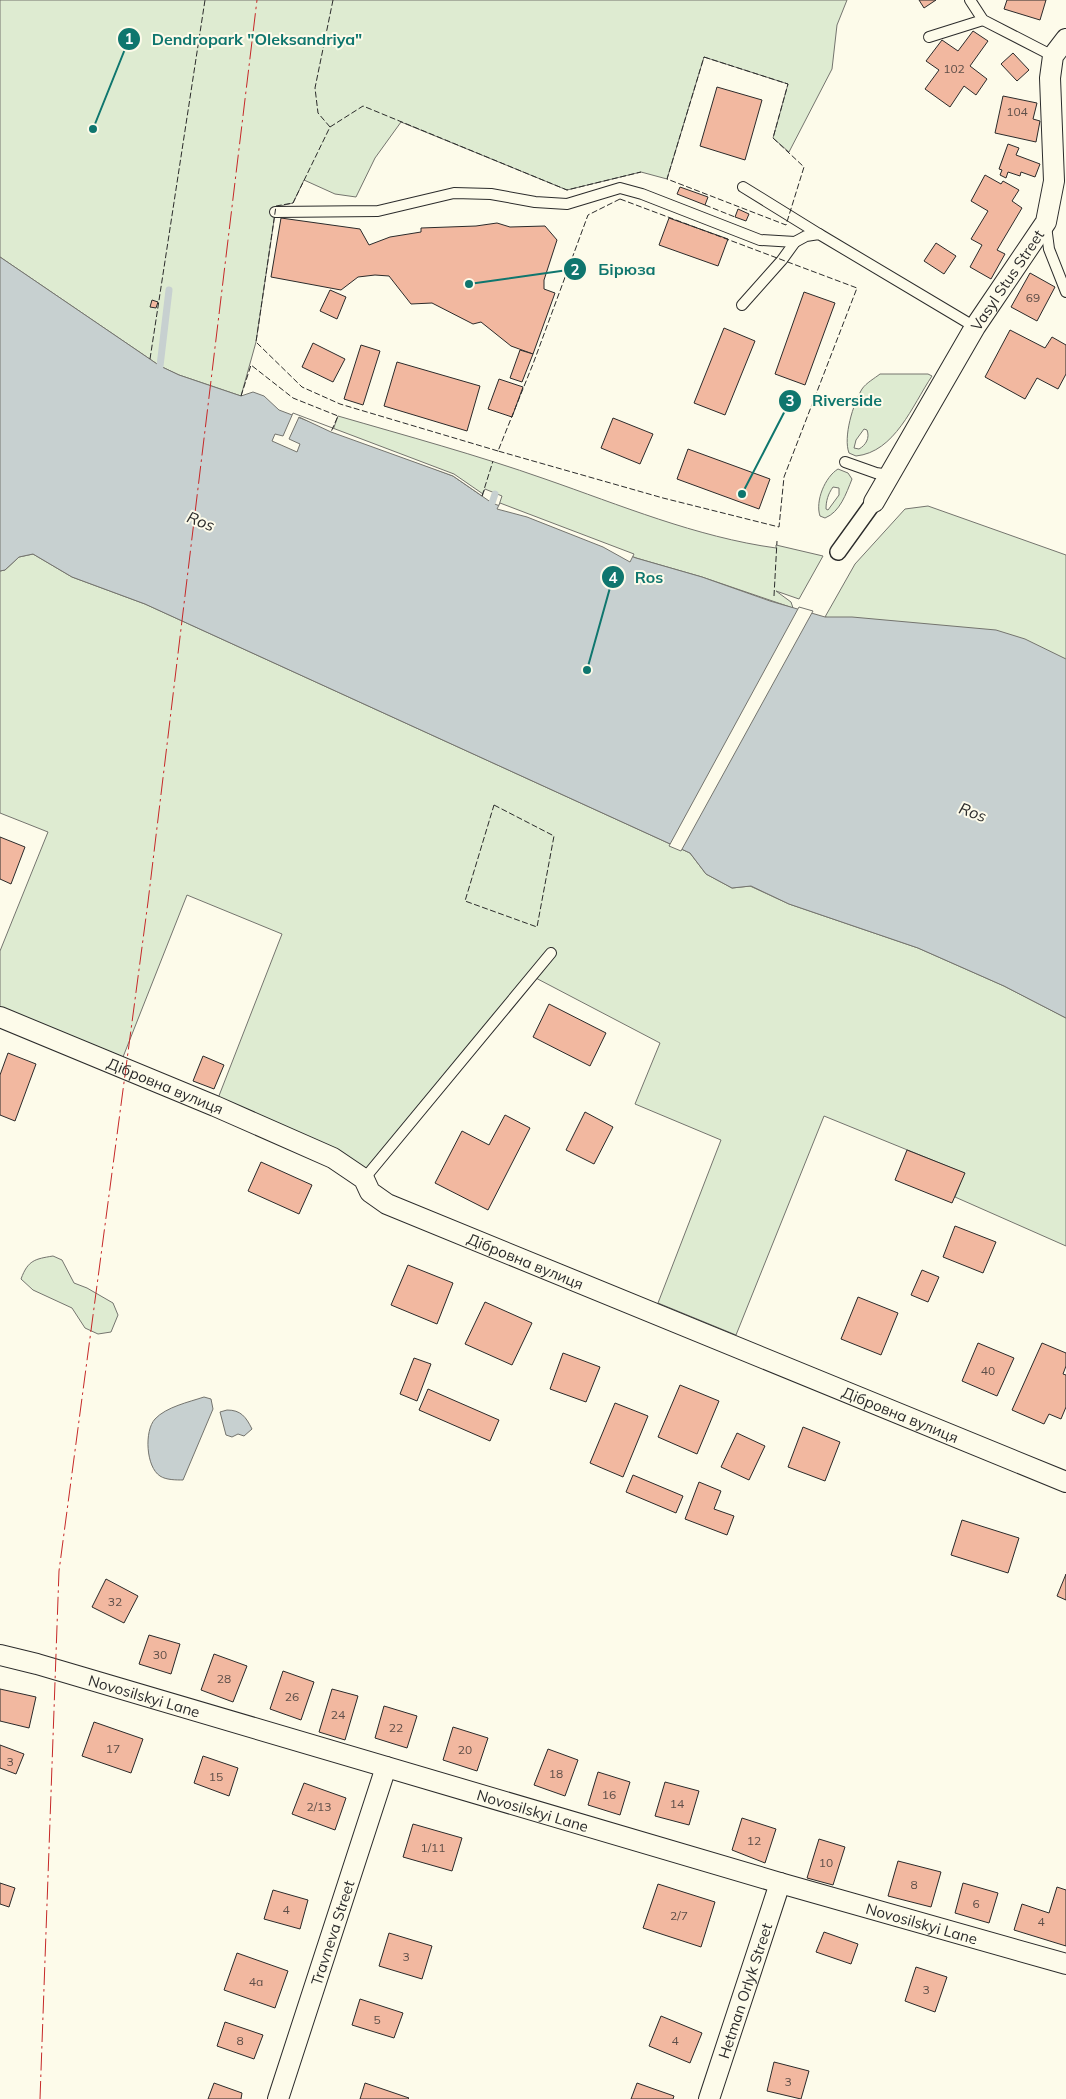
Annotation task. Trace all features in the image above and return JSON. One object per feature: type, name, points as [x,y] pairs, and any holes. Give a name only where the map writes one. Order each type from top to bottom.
[{"type":"street","name":"Vasyl Stus Street","points":[[874,502],[975,326],[1046,222],[1054,182],[1050,78],[1054,56],[1066,39]]},
{"type":"street","points":[[838,552],[874,502]]},
{"type":"street","name":"Дібровна вулиця","points":[[0,1017],[333,1158],[364,1179],[370,1192],[387,1204],[1066,1482]]},
{"type":"street","name":"Novosilskyi Lane","points":[[0,1655],[37,1664],[780,1883],[1066,1964]]},
{"type":"street","name":"Travneva Street","points":[[278,2099],[386,1767]]},
{"type":"street","name":"Hetman Orlyk Street","points":[[709,2099],[780,1883]]},
{"type":"lane","points":[[970,0],[983,20],[1054,56]]},
{"type":"lane","points":[[929,37],[983,20]]},
{"type":"lane","points":[[743,187],[975,326]]},
{"type":"lane","points":[[276,212],[378,211],[454,193],[491,194],[535,202],[568,204],[620,188],[642,194],[760,240],[795,242]]},
{"type":"lane","points":[[1046,222],[1049,249],[1066,292]]},
{"type":"lane","points":[[742,305],[782,260],[795,242],[806,236],[819,234]]},
{"type":"lane","points":[[845,462],[876,473],[889,475]]},
{"type":"lane","points":[[364,1179],[551,953]]},
{"type":"green space","points":[[0,0],[847,0],[837,25],[832,69],[789,152],[773,138],[788,84],[704,57],[667,179],[641,172],[567,190],[401,122],[375,158],[356,197],[335,194],[304,180],[293,203],[276,207],[256,342],[241,396],[179,375],[160,366],[0,257]]},
{"type":"green space","points":[[880,374],[928,374],[932,376],[892,437],[870,453],[856,456],[849,453],[847,446],[848,430],[855,403],[862,389]],"holes":[[[864,429],[867,430],[868,438],[864,445],[859,449],[854,448],[856,440]]]},
{"type":"green space","points":[[338,416],[494,462],[688,528],[746,543],[776,548],[776,545],[823,556],[799,599],[776,591],[791,602],[793,608],[702,577],[636,558],[499,505],[502,496],[485,489],[482,496],[453,476],[333,430]]},
{"type":"green space","points":[[838,469],[848,473],[852,479],[839,507],[825,518],[820,516],[820,497],[825,483]],"holes":[[[833,487],[839,488],[839,495],[828,510],[826,509],[826,503],[831,490]]]},
{"type":"green space","points":[[928,506],[1066,555],[1066,686],[901,631],[825,617],[855,564],[905,509]]},
{"type":"green space","points":[[33,554],[72,577],[145,604],[690,853],[706,874],[732,888],[750,886],[789,904],[918,948],[1004,986],[1066,1018],[1066,1246],[955,1197],[964,1173],[824,1116],[736,1335],[658,1303],[721,1140],[635,1104],[660,1043],[532,976],[364,1179],[215,1106],[282,934],[187,895],[123,1057],[0,1007],[0,951],[48,832],[0,813],[0,571],[5,570],[19,557]]},
{"type":"green space","points":[[53,1256],[62,1260],[74,1283],[113,1303],[118,1315],[111,1332],[98,1334],[85,1328],[72,1308],[33,1290],[21,1279],[29,1264],[41,1258]]},
{"type":"water","points":[[0,257],[160,366],[179,375],[241,396],[253,392],[264,396],[279,410],[453,476],[492,503],[636,558],[702,577],[770,601],[825,617],[852,617],[996,630],[1025,639],[1066,659],[1066,1018],[1004,986],[918,948],[789,904],[751,886],[732,888],[706,874],[690,853],[145,604],[72,577],[33,554],[19,557],[5,570],[0,571]]},
{"type":"water","points":[[204,1397],[211,1399],[213,1409],[183,1480],[171,1480],[160,1476],[155,1471],[149,1457],[148,1440],[151,1425],[165,1411]]},
{"type":"water","points":[[227,1410],[236,1411],[242,1415],[252,1429],[244,1436],[238,1434],[232,1437],[226,1435],[220,1412]]},
{"type":"pier","points":[[293,413],[454,474],[483,494],[482,496],[453,476],[331,432],[299,417],[289,439],[300,444],[297,452],[272,441],[275,434],[283,436]]},
{"type":"pier","points":[[500,503],[634,554],[630,562],[603,547],[527,517],[497,509]]},
{"type":"pier","points":[[799,607],[813,611],[681,851],[669,846]]},
{"type":"building","points":[[919,0],[936,0],[924,8]]},
{"type":"building","points":[[1007,0],[1046,0],[1040,20],[1004,9]]},
{"type":"building","points":[[973,31],[988,41],[970,66],[987,79],[976,95],[964,86],[950,107],[925,89],[939,70],[926,61],[942,40],[958,51]]},
{"type":"building","points":[[1013,53],[1029,70],[1017,81],[1001,64]]},
{"type":"building","points":[[717,87],[762,100],[745,160],[700,146]]},
{"type":"building","points":[[1003,96],[1037,103],[1033,119],[1040,121],[1036,142],[995,133]]},
{"type":"building","points":[[1008,144],[1019,148],[1016,155],[1040,164],[1035,177],[1021,172],[1020,176],[1008,172],[1006,178],[1000,175],[1002,170],[999,169]]},
{"type":"building","points":[[985,175],[1001,184],[1003,181],[1019,190],[1012,201],[1022,208],[997,250],[1005,254],[991,279],[970,267],[982,245],[971,239],[988,211],[971,201]]},
{"type":"building","points":[[680,187],[708,197],[705,205],[677,194]]},
{"type":"building","points":[[738,209],[749,214],[746,221],[735,217]]},
{"type":"building","points":[[281,218],[360,229],[369,245],[390,237],[421,232],[421,228],[476,226],[497,223],[510,227],[545,226],[557,240],[544,280],[544,289],[555,293],[533,354],[511,346],[481,322],[473,324],[432,303],[411,304],[389,276],[358,277],[341,290],[271,277]]},
{"type":"building","points":[[669,218],[728,239],[718,266],[659,245]]},
{"type":"building","points":[[936,243],[956,256],[944,274],[924,261]]},
{"type":"building","points":[[1030,273],[1055,287],[1037,321],[1011,307]]},
{"type":"building","points":[[330,290],[346,297],[337,319],[320,311]]},
{"type":"building","points":[[804,292],[835,303],[805,385],[775,374]]},
{"type":"building","points":[[152,300],[158,302],[156,308],[150,307]]},
{"type":"building","points":[[724,328],[755,341],[725,415],[694,403]]},
{"type":"building","points":[[1010,330],[1045,348],[1052,337],[1066,345],[1066,374],[1058,389],[1037,378],[1025,399],[985,377]]},
{"type":"building","points":[[313,343],[345,359],[333,382],[302,367]]},
{"type":"building","points":[[361,345],[380,351],[363,405],[344,399]]},
{"type":"building","points":[[520,350],[533,354],[522,382],[510,378]]},
{"type":"building","points":[[397,362],[480,386],[467,431],[384,406]]},
{"type":"building","points":[[499,379],[523,387],[512,417],[488,409]]},
{"type":"building","points":[[613,418],[653,434],[640,464],[601,448]]},
{"type":"building","points":[[688,449],[770,479],[759,509],[677,479]]},
{"type":"building","points":[[0,837],[25,847],[11,884],[0,879]]},
{"type":"building","points":[[549,1004],[606,1033],[590,1066],[533,1037]]},
{"type":"building","points":[[8,1053],[36,1064],[15,1121],[0,1115],[0,1075]]},
{"type":"building","points":[[203,1056],[224,1065],[214,1089],[193,1081]]},
{"type":"building","points":[[585,1112],[613,1127],[594,1164],[566,1150]]},
{"type":"building","points":[[505,1115],[530,1128],[488,1210],[435,1183],[462,1131],[489,1145]]},
{"type":"building","points":[[907,1150],[965,1173],[952,1203],[895,1180]]},
{"type":"building","points":[[261,1162],[312,1185],[299,1214],[248,1191]]},
{"type":"building","points":[[955,1226],[996,1242],[983,1273],[943,1257]]},
{"type":"building","points":[[408,1265],[453,1283],[437,1324],[391,1305]]},
{"type":"building","points":[[922,1270],[939,1277],[928,1302],[911,1295]]},
{"type":"building","points":[[858,1297],[898,1313],[881,1355],[841,1339]]},
{"type":"building","points":[[485,1302],[532,1323],[512,1365],[465,1344]]},
{"type":"building","points":[[978,1343],[1014,1358],[997,1396],[962,1381]]},
{"type":"building","points":[[1042,1343],[1066,1353],[1066,1366],[1063,1374],[1066,1375],[1066,1407],[1061,1419],[1049,1414],[1044,1424],[1012,1410]]},
{"type":"building","points":[[563,1353],[600,1367],[586,1402],[550,1389]]},
{"type":"building","points":[[414,1358],[431,1364],[417,1401],[400,1394]]},
{"type":"building","points":[[680,1385],[719,1401],[697,1454],[658,1437]]},
{"type":"building","points":[[428,1389],[499,1420],[490,1441],[419,1410]]},
{"type":"building","points":[[615,1403],[648,1416],[623,1477],[590,1463]]},
{"type":"building","points":[[803,1427],[840,1442],[825,1481],[788,1467]]},
{"type":"building","points":[[737,1433],[765,1446],[749,1480],[721,1467]]},
{"type":"building","points":[[633,1475],[683,1496],[676,1513],[626,1492]]},
{"type":"building","points":[[699,1482],[721,1491],[714,1509],[734,1516],[727,1535],[685,1519]]},
{"type":"building","points":[[962,1520],[1019,1538],[1008,1573],[951,1555]]},
{"type":"building","points":[[1066,1574],[1066,1600],[1057,1596]]},
{"type":"building","points":[[106,1579],[138,1596],[124,1623],[92,1607]]},
{"type":"building","points":[[149,1635],[180,1644],[171,1674],[139,1664]]},
{"type":"building","points":[[214,1654],[247,1666],[233,1702],[201,1690]]},
{"type":"building","points":[[283,1671],[314,1682],[301,1720],[270,1709]]},
{"type":"building","points":[[0,1689],[36,1697],[29,1728],[0,1721]]},
{"type":"building","points":[[332,1689],[358,1696],[345,1740],[319,1732]]},
{"type":"building","points":[[384,1706],[417,1716],[407,1748],[375,1738]]},
{"type":"building","points":[[94,1722],[143,1739],[131,1773],[82,1756]]},
{"type":"building","points":[[453,1727],[488,1738],[477,1771],[443,1760]]},
{"type":"building","points":[[0,1745],[24,1754],[16,1774],[0,1768]]},
{"type":"building","points":[[548,1749],[578,1760],[565,1796],[534,1785]]},
{"type":"building","points":[[203,1756],[238,1768],[229,1796],[194,1783]]},
{"type":"building","points":[[598,1772],[630,1782],[620,1815],[588,1805]]},
{"type":"building","points":[[665,1782],[699,1791],[689,1825],[655,1816]]},
{"type":"building","points":[[304,1783],[346,1798],[335,1830],[292,1814]]},
{"type":"building","points":[[742,1818],[776,1829],[765,1863],[732,1850]]},
{"type":"building","points":[[413,1824],[462,1838],[452,1871],[403,1857]]},
{"type":"building","points":[[819,1839],[845,1847],[833,1885],[807,1878]]},
{"type":"building","points":[[898,1861],[941,1872],[931,1907],[888,1896]]},
{"type":"building","points":[[0,1883],[15,1888],[9,1907],[0,1904]]},
{"type":"building","points":[[963,1883],[998,1893],[989,1923],[955,1913]]},
{"type":"building","points":[[658,1884],[715,1902],[701,1947],[643,1928]]},
{"type":"building","points":[[1057,1887],[1066,1890],[1066,1946],[1014,1930],[1022,1904],[1049,1913]]},
{"type":"building","points":[[273,1890],[308,1900],[300,1929],[264,1919]]},
{"type":"building","points":[[824,1932],[858,1944],[851,1964],[816,1952]]},
{"type":"building","points":[[389,1933],[432,1946],[422,1979],[379,1966]]},
{"type":"building","points":[[237,1953],[288,1971],[275,2008],[224,1990]]},
{"type":"building","points":[[916,1967],[947,1977],[935,2012],[905,2001]]},
{"type":"building","points":[[360,1999],[403,2013],[394,2038],[352,2025]]},
{"type":"building","points":[[661,2016],[702,2033],[690,2063],[649,2046]]},
{"type":"building","points":[[225,2022],[263,2035],[254,2059],[217,2046]]},
{"type":"building","points":[[774,2062],[809,2071],[801,2099],[767,2091]]},
{"type":"building","points":[[214,2083],[242,2093],[241,2099],[208,2099]]},
{"type":"building","points":[[365,2083],[409,2098],[360,2099]]},
{"type":"building","points":[[637,2083],[674,2096],[673,2099],[631,2099]]},
{"type":"waterway","points":[[160,366],[169,290]]},
{"type":"waterway","points":[[492,503],[495,494]]},
{"type":"fence","points":[[150,359],[205,0]]},
{"type":"fence","points":[[330,127],[318,113],[315,88],[333,0]]},
{"type":"fence","points":[[704,57],[788,84],[773,138],[804,167],[786,225],[667,179],[704,57]]},
{"type":"fence","points":[[498,451],[340,404],[302,387],[256,342],[276,206],[293,203],[330,127],[363,106],[567,190],[641,172]]},
{"type":"fence","points":[[620,199],[857,288],[784,477],[779,527],[663,498],[498,451],[533,364],[588,215],[620,199]]},
{"type":"fence","points":[[705,205],[735,217]]},
{"type":"fence","points":[[241,396],[251,365],[293,398],[338,416],[331,432]]},
{"type":"fence","points":[[482,496],[493,461]]},
{"type":"fence","points":[[774,596],[777,541]]},
{"type":"fence","points":[[494,805],[554,836],[537,927],[465,901],[494,805]]},
{"type":"power","points":[[40,2099],[59,1571],[148,902],[257,0]]},
{"type":"place","name":"Dendropark \"Oleksandriya\"","points":[[93,129]]},
{"type":"place","name":"Бірюза","points":[[469,284]]},
{"type":"place","name":"Riverside","points":[[742,494]]},
{"type":"place","name":"Ros","points":[[587,670]]}]
